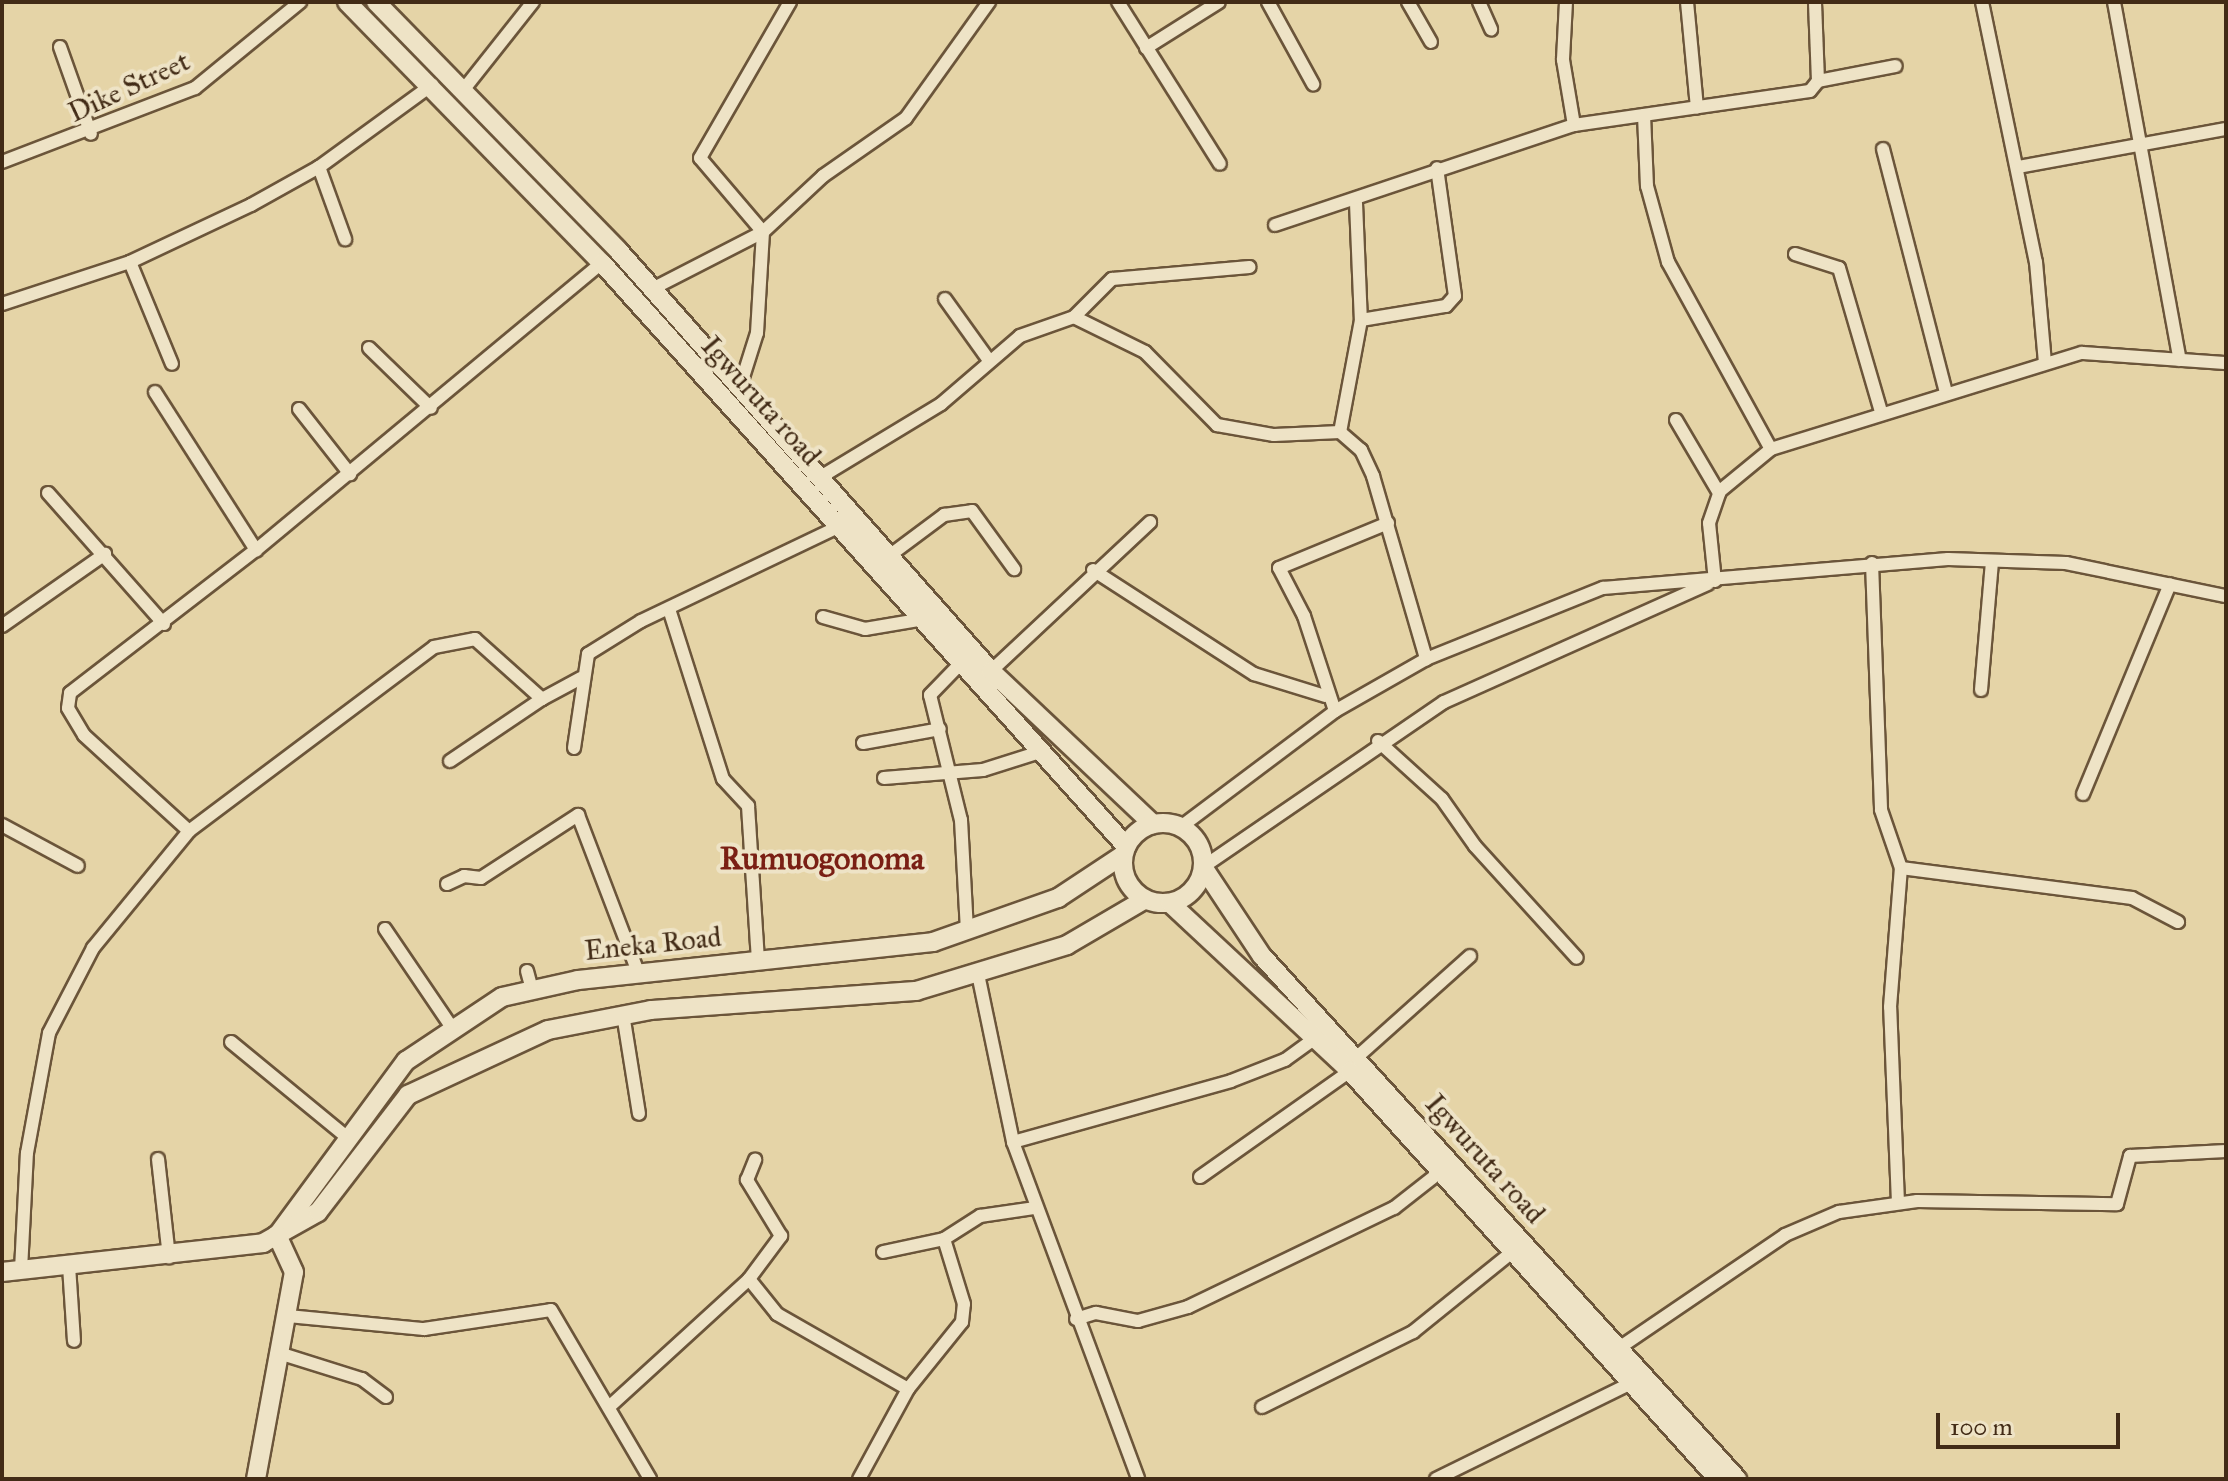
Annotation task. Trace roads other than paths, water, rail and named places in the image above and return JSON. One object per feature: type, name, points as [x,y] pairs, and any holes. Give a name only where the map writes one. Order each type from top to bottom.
[{"type":"main road","name":"Igwuruta road","points":[[347,2],[432,85],[602,263],[836,528],[924,619],[1043,751],[1124,850]]},
{"type":"main road","name":"Igwuruta road","points":[[376,2],[464,89],[652,289],[991,671],[1153,824]]},
{"type":"main road","points":[[11,1271],[239,1250],[277,1235],[318,1212],[408,1095],[438,1076],[548,1030],[623,1014],[858,998],[978,974],[1067,945],[1144,900],[1170,903],[1193,891],[1203,867],[1195,838],[1182,826],[1153,824],[1124,850],[1123,874],[1144,900]]},
{"type":"main road","name":"Eneka Road","points":[[277,1235],[406,1061],[451,1026],[532,990],[638,972],[903,948],[967,931],[1058,898],[1124,850]]},
{"type":"main road","name":"Igwuruta road","points":[[1203,867],[1262,956],[1440,1172],[1718,1479]]},
{"type":"main road","name":"Igwuruta road","points":[[1170,903],[1317,1037],[1353,1065],[1619,1348],[1737,1479]]},
{"type":"main road","points":[[256,1479],[282,1354],[294,1272],[277,1235]]},
{"type":"street","name":"Dike Street","points":[[2,162],[91,134],[195,88],[300,2]]},
{"type":"street","points":[[464,89],[533,2]]},
{"type":"street","points":[[739,390],[757,333],[763,232],[700,158],[790,2]]},
{"type":"street","points":[[967,2],[977,13]]},
{"type":"street","points":[[652,289],[763,232],[823,176],[906,118],[977,13],[989,2]]},
{"type":"street","points":[[1118,2],[1220,164]]},
{"type":"street","points":[[1146,48],[1219,2]]},
{"type":"street","points":[[1268,2],[1313,84]]},
{"type":"street","points":[[1408,2],[1431,42]]},
{"type":"street","points":[[1479,2],[1491,29]]},
{"type":"street","points":[[1566,2],[1563,60],[1574,125]]},
{"type":"street","points":[[1687,2],[1697,108]]},
{"type":"street","points":[[1815,2],[1818,81]]},
{"type":"street","points":[[1982,2],[2018,167],[2045,363]]},
{"type":"street","points":[[2114,2],[2180,360]]},
{"type":"street","points":[[60,47],[91,134]]},
{"type":"street","points":[[1275,225],[1356,203],[1437,168],[1574,125],[1810,91],[1818,81],[1896,66]]},
{"type":"street","points":[[2,304],[130,262],[319,167],[432,85]]},
{"type":"street","points":[[1644,115],[1647,186],[1668,262],[1771,449]]},
{"type":"street","points":[[2018,167],[2226,129]]},
{"type":"street","points":[[1883,149],[1946,392]]},
{"type":"street","points":[[319,167],[345,239]]},
{"type":"street","points":[[1361,320],[1452,302],[1456,277],[1437,168]]},
{"type":"street","points":[[1340,432],[1361,320],[1356,203]]},
{"type":"street","points":[[1795,254],[1839,268],[1881,412]]},
{"type":"street","points":[[130,262],[172,364]]},
{"type":"street","points":[[189,831],[84,735],[66,699],[350,474],[602,263]]},
{"type":"street","points":[[1074,317],[1112,279],[1249,267]]},
{"type":"street","points":[[945,299],[988,359]]},
{"type":"street","points":[[819,478],[941,404],[988,359],[1049,321],[1074,317],[1118,333],[1145,352],[1217,425],[1274,435],[1340,432],[1361,450],[1388,523],[1426,659]]},
{"type":"street","points":[[369,348],[431,408]]},
{"type":"street","points":[[1715,581],[1709,523],[1719,493],[1771,449],[1881,412],[2082,353],[2226,363]]},
{"type":"street","points":[[155,392],[256,550]]},
{"type":"street","points":[[299,409],[350,474]]},
{"type":"street","points":[[1676,420],[1719,493]]},
{"type":"street","points":[[48,493],[164,624]]},
{"type":"street","points":[[889,556],[944,515],[972,511],[1014,569]]},
{"type":"street","points":[[991,671],[1093,570],[1150,522]]},
{"type":"street","points":[[1335,711],[1325,696],[1304,616],[1279,568],[1388,523]]},
{"type":"street","points":[[574,748],[581,678],[588,654],[669,609],[836,528]]},
{"type":"street","points":[[2,626],[105,554]]},
{"type":"street","points":[[1981,690],[1992,561]]},
{"type":"street","points":[[1182,826],[1335,711],[1426,659],[1603,588],[1715,581],[1872,563],[1992,561],[2066,563],[2226,596]]},
{"type":"street","points":[[1872,563],[1881,810],[1901,868],[1890,1007],[1898,1203]]},
{"type":"street","points":[[1093,570],[1254,674],[1325,696]]},
{"type":"street","points":[[1203,867],[1378,741],[1444,702],[1618,630],[1715,581]]},
{"type":"street","points":[[2083,794],[2170,584]]},
{"type":"street","points":[[669,609],[723,779],[748,806],[758,961]]},
{"type":"street","points":[[823,617],[865,629],[924,619]]},
{"type":"street","points":[[11,1271],[27,1153],[49,1033],[93,948],[189,831],[434,647],[475,639],[542,699]]},
{"type":"street","points":[[962,662],[931,689],[953,773],[967,931]]},
{"type":"street","points":[[450,761],[542,699],[581,678]]},
{"type":"street","points":[[863,743],[940,729]]},
{"type":"street","points":[[1378,741],[1442,799],[1475,846],[1577,958]]},
{"type":"street","points":[[884,778],[953,773],[1043,751]]},
{"type":"street","points":[[447,884],[464,876],[481,878],[578,815],[638,972]]},
{"type":"street","points":[[2,825],[78,866]]},
{"type":"street","points":[[1901,868],[2132,898],[2178,922]]},
{"type":"street","points":[[385,929],[451,1026]]},
{"type":"street","points":[[1200,1177],[1353,1065],[1470,956]]},
{"type":"street","points":[[527,971],[532,990]]},
{"type":"street","points":[[978,974],[1013,1142],[1076,1319],[1138,1479]]},
{"type":"street","points":[[623,1014],[639,1114]]},
{"type":"street","points":[[1013,1142],[1231,1081],[1285,1060],[1317,1037]]},
{"type":"street","points":[[231,1042],[349,1139]]},
{"type":"street","points":[[1619,1348],[1785,1235],[1839,1212],[1898,1203],[2117,1204],[2130,1156],[2226,1151]]},
{"type":"street","points":[[158,1159],[169,1257]]},
{"type":"street","points":[[609,1407],[749,1279],[781,1236],[747,1180],[755,1160]]},
{"type":"street","points":[[1076,1319],[1096,1313],[1138,1321],[1188,1307],[1394,1208],[1440,1172]]},
{"type":"street","points":[[883,1252],[944,1239],[980,1216],[1035,1208]]},
{"type":"street","points":[[859,1479],[908,1389],[962,1322],[964,1304],[944,1239]]},
{"type":"street","points":[[1262,1407],[1413,1332],[1511,1253]]},
{"type":"street","points":[[69,1266],[74,1341]]},
{"type":"street","points":[[749,1279],[777,1314],[908,1389]]},
{"type":"street","points":[[288,1316],[424,1329],[551,1310],[650,1479]]},
{"type":"street","points":[[282,1354],[362,1379],[386,1397]]},
{"type":"street","points":[[1436,1479],[1631,1383]]},
{"type":"district","name":"Rumuogonoma","points":[[822,859]]}]
